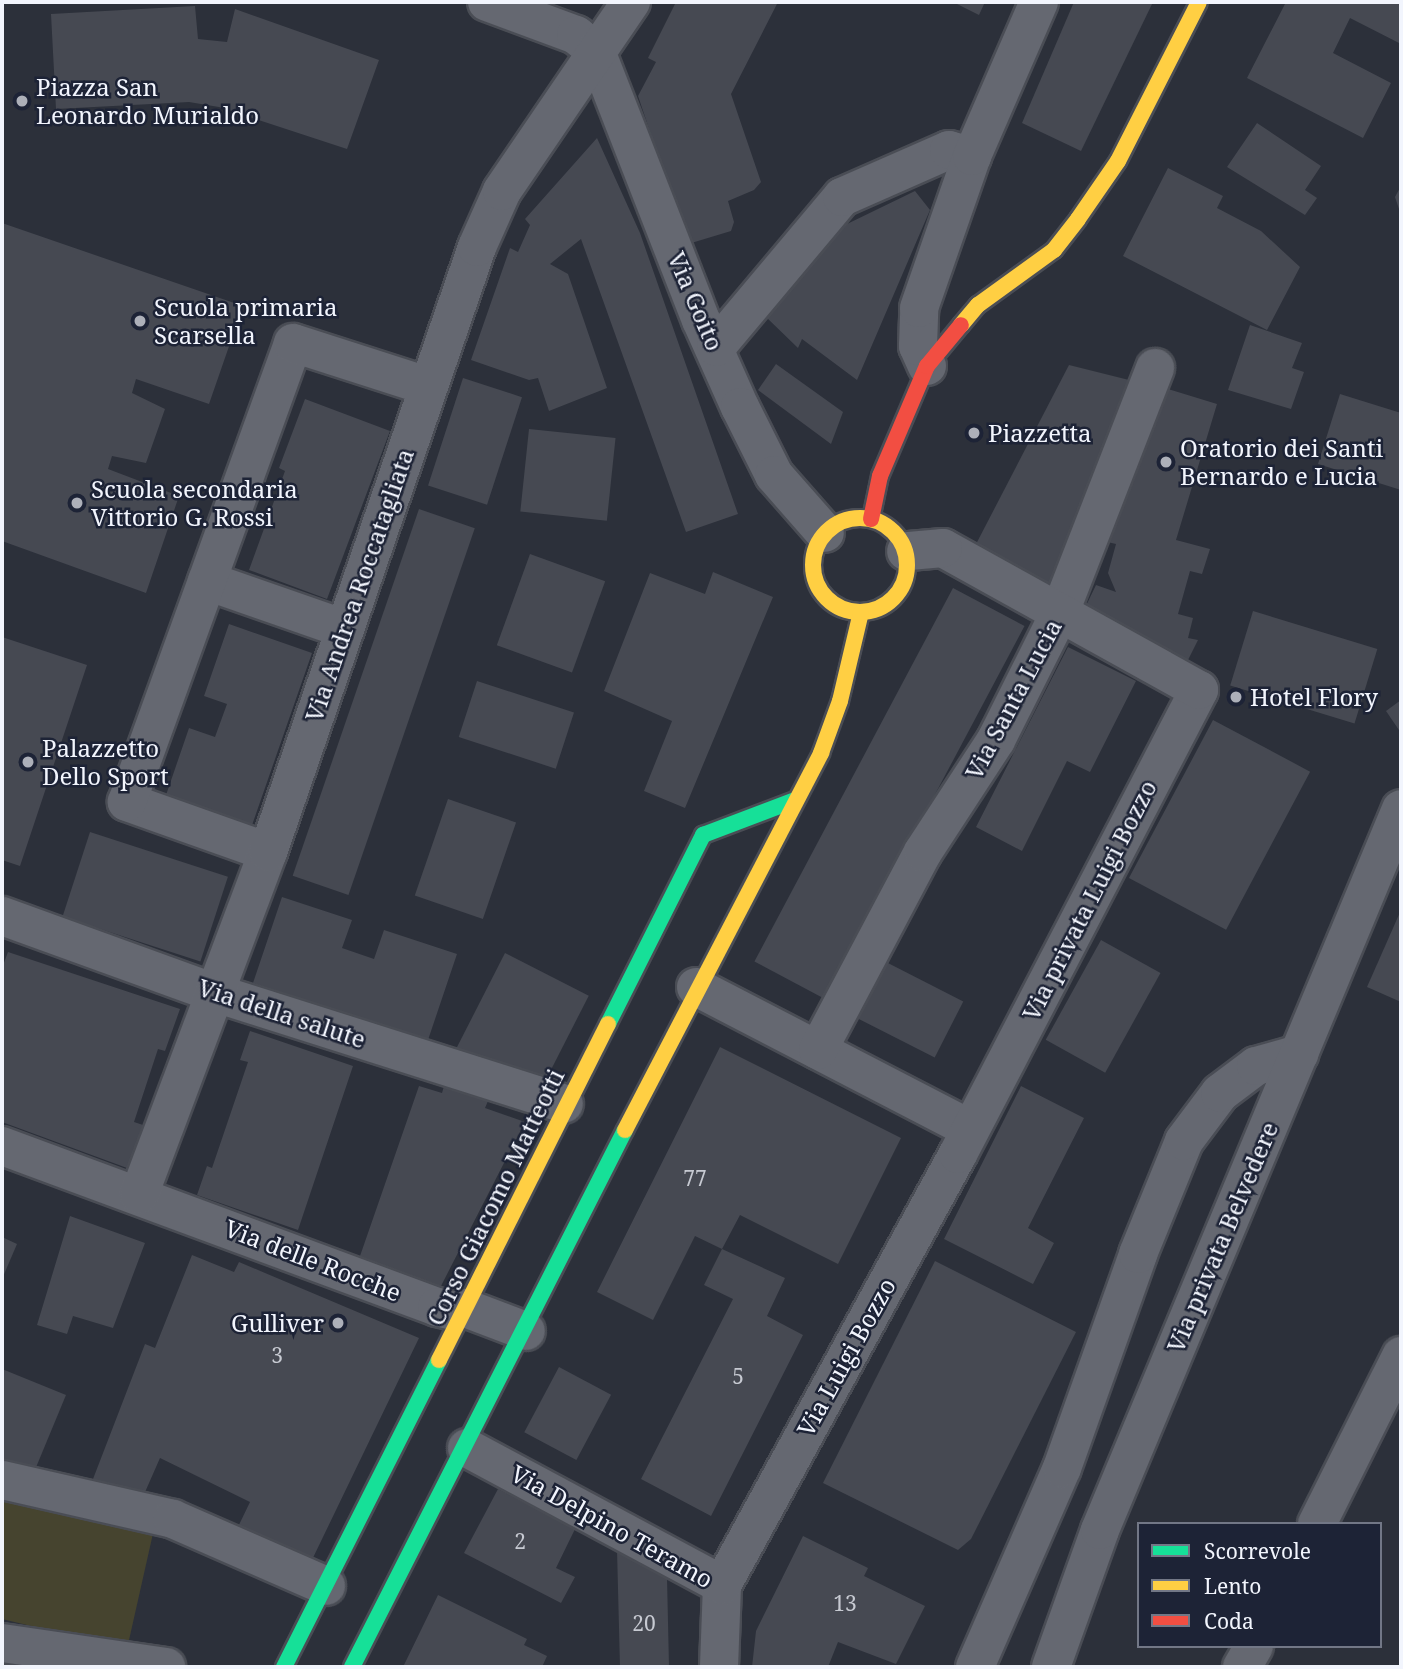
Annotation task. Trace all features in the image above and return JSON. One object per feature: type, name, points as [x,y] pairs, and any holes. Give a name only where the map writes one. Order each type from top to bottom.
[{"type":"street","points":[[487,2],[576,35],[596,51]]},
{"type":"street","name":"Via Andrea Roccatagliata","points":[[139,1195],[268,852],[477,247],[502,191],[631,2]]},
{"type":"street","points":[[927,366],[918,346],[919,308],[972,156],[1039,2]]},
{"type":"street","points":[[870,519],[880,476],[927,366],[978,305],[1054,250],[1078,219],[1118,160],[1199,2]]},
{"type":"street","name":"Via Goito","points":[[596,51],[701,320],[716,346],[774,475],[825,533]]},
{"type":"street","points":[[716,346],[842,197],[949,150],[972,156]]},
{"type":"street","points":[[268,852],[127,802],[293,343],[427,386]]},
{"type":"street","name":"Via Santa Lucia","points":[[818,1050],[923,852],[996,740],[1060,611],[1155,368]]},
{"type":"street","points":[[870,519],[898,536],[906,551],[904,585],[893,599],[861,612],[846,610],[821,592],[813,561],[825,533],[838,523],[870,519]]},
{"type":"street","name":"Via privata Luigi Bozzo","points":[[906,551],[943,548],[1199,690],[970,1129]]},
{"type":"street","points":[[207,580],[345,629]]},
{"type":"street","points":[[352,1667],[467,1448],[696,987],[821,753],[840,701],[861,612]]},
{"type":"street","name":"Corso Giacomo Matteotti","points":[[284,1667],[465,1308],[564,1104],[702,835],[795,800]]},
{"type":"street","name":"Via privata Belvedere","points":[[1051,1667],[1100,1530],[1401,810]]},
{"type":"street","name":"Via della salute","points":[[2,916],[215,993],[564,1104]]},
{"type":"street","points":[[696,987],[970,1129]]},
{"type":"street","points":[[975,1667],[1062,1468],[1138,1254],[1184,1141],[1220,1093],[1256,1066],[1299,1054]]},
{"type":"street","name":"Via Luigi Bozzo","points":[[722,1585],[970,1129]]},
{"type":"street","name":"Via delle Rocche","points":[[2,1146],[437,1307],[453,1311],[465,1308],[526,1331]]},
{"type":"street","points":[[1318,1522],[1401,1356]]},
{"type":"street","name":"Via Delpino Teramo","points":[[467,1448],[722,1585],[719,1667]]},
{"type":"street","points":[[2,1480],[173,1519],[326,1586]]},
{"type":"street","points":[[2,1643],[147,1666]]},
{"type":"street","points":[[1242,1667],[1253,1648]]},
{"type":"shaded area","points":[[2,1492],[154,1529],[127,1649],[2,1619]]},
{"type":"building","points":[[676,2],[778,2],[731,94],[761,182],[754,190],[728,201],[734,222],[731,231],[688,244],[638,96],[656,62],[648,58]]},
{"type":"building","points":[[953,2],[985,2],[979,15]]},
{"type":"building","points":[[1074,2],[1153,2],[1081,151],[1022,123]]},
{"type":"building","points":[[1286,2],[1401,2],[1401,44],[1350,18],[1333,53],[1391,83],[1363,138],[1247,78]]},
{"type":"building","points":[[195,6],[198,39],[227,42],[235,9],[379,60],[347,149],[219,107],[189,102],[56,109],[51,14]]},
{"type":"building","points":[[1257,123],[1321,166],[1305,190],[1317,198],[1305,215],[1227,167]]},
{"type":"building","points":[[597,138],[640,233],[738,514],[686,532],[581,239],[550,264],[568,274],[607,388],[549,411],[538,378],[529,380],[471,360],[510,248],[518,252],[530,225],[525,219]]},
{"type":"building","points":[[1168,168],[1223,196],[1217,208],[1261,231],[1300,267],[1267,330],[1123,256]]},
{"type":"building","points":[[1401,186],[1401,215],[1395,197]]},
{"type":"building","points":[[915,191],[930,210],[857,380],[802,339],[798,348],[766,317],[847,224]]},
{"type":"building","points":[[2,223],[243,306],[209,404],[136,379],[132,393],[165,409],[146,463],[112,456],[108,469],[179,496],[146,593],[2,541]]},
{"type":"building","points":[[1250,325],[1302,343],[1292,368],[1304,372],[1291,409],[1228,390]]},
{"type":"building","points":[[776,364],[843,412],[831,444],[758,390]]},
{"type":"building","points":[[1069,365],[1137,382],[1052,589],[974,548]]},
{"type":"building","points":[[463,378],[522,397],[487,505],[428,485]]},
{"type":"building","points":[[1155,385],[1217,404],[1176,540],[1210,549],[1202,574],[1190,571],[1178,614],[1193,618],[1188,638],[1198,640],[1184,668],[1081,616],[1096,585],[1116,592],[1108,573],[1116,544],[1103,541],[1108,518],[1117,520]]},
{"type":"building","points":[[1340,394],[1401,413],[1401,490],[1318,464]]},
{"type":"building","points":[[305,399],[390,431],[327,599],[249,570],[285,471],[279,468]]},
{"type":"building","points":[[529,429],[616,438],[607,521],[520,512]]},
{"type":"building","points":[[419,509],[475,528],[348,895],[293,876]]},
{"type":"building","points":[[530,554],[605,581],[572,673],[497,645]]},
{"type":"building","points":[[713,572],[773,597],[685,808],[644,791],[672,721],[604,691],[650,573],[705,594]]},
{"type":"building","points":[[953,588],[1025,626],[826,1000],[754,961]]},
{"type":"building","points":[[1253,611],[1377,649],[1355,724],[1230,686]]},
{"type":"building","points":[[229,624],[312,653],[251,828],[165,798],[189,728],[215,737],[227,704],[204,696]]},
{"type":"building","name":"Palazzetto Dello Sport","points":[[2,637],[87,665],[20,866],[2,860]]},
{"type":"building","points":[[1068,647],[1136,681],[1090,772],[1067,761],[1022,851],[976,827]]},
{"type":"building","points":[[477,681],[574,713],[556,769],[459,737]]},
{"type":"building","points":[[1401,700],[1401,733],[1386,711]]},
{"type":"building","points":[[1213,720],[1310,772],[1226,930],[1129,878]]},
{"type":"building","points":[[448,799],[516,822],[483,919],[415,895]]},
{"type":"building","points":[[90,832],[228,877],[200,961],[62,917]]},
{"type":"building","points":[[282,897],[352,920],[342,948],[374,959],[384,930],[457,954],[428,1040],[253,983]]},
{"type":"building","points":[[1401,910],[1401,1002],[1367,987]]},
{"type":"building","points":[[1101,940],[1160,973],[1105,1073],[1046,1040]]},
{"type":"building","points":[[8,952],[180,1009],[165,1051],[158,1049],[134,1122],[143,1125],[127,1168],[2,1122],[2,968]]},
{"type":"building","points":[[505,953],[589,996],[539,1093],[456,1050]]},
{"type":"building","points":[[884,961],[963,1001],[935,1058],[855,1017]]},
{"type":"building","points":[[250,1031],[353,1066],[298,1230],[197,1195],[207,1166],[212,1168],[248,1062],[240,1060]]},
{"type":"building","points":[[720,1047],[901,1138],[838,1264],[740,1215],[722,1249],[695,1236],[653,1320],[597,1292]]},
{"type":"building","points":[[419,1086],[442,1093],[444,1086],[488,1101],[485,1108],[525,1122],[441,1286],[360,1256]]},
{"type":"building","points":[[1021,1086],[1084,1118],[1028,1228],[1054,1243],[1033,1284],[944,1239]]},
{"type":"building","points":[[70,1216],[145,1243],[113,1328],[73,1316],[67,1334],[37,1325]]},
{"type":"building","points":[[2,1237],[17,1244],[2,1279]]},
{"type":"building","points":[[722,1249],[785,1278],[767,1316],[803,1335],[711,1516],[641,1479],[733,1299],[704,1285]]},
{"type":"building","points":[[192,1255],[234,1272],[239,1262],[419,1338],[310,1564],[237,1529],[250,1502],[160,1458],[142,1499],[93,1479],[145,1344],[155,1348]]},
{"type":"building","points":[[935,1261],[1076,1332],[971,1539],[958,1550],[823,1483]]},
{"type":"building","points":[[559,1367],[611,1395],[576,1460],[524,1432]]},
{"type":"building","points":[[2,1369],[66,1395],[32,1477],[2,1465]]},
{"type":"building","points":[[498,1489],[575,1529],[556,1568],[575,1577],[561,1603],[464,1553]]},
{"type":"building","points":[[803,1536],[868,1568],[864,1576],[925,1606],[896,1664],[838,1642],[828,1667],[752,1667],[756,1631]]},
{"type":"building","points":[[617,1549],[667,1578],[669,1667],[620,1667]]},
{"type":"building","points":[[438,1595],[527,1639],[524,1645],[547,1656],[542,1667],[403,1667]]},
{"type":"traffic: fast","points":[[608,1024],[703,835],[795,800]]},
{"type":"traffic: fast","points":[[352,1667],[625,1130]]},
{"type":"traffic: fast","points":[[284,1667],[439,1360]]},
{"type":"traffic: slow","points":[[961,325],[978,305],[1054,250],[1078,219],[1118,161],[1199,2]]},
{"type":"traffic: slow","points":[[860,518],[878,522],[893,532],[903,547],[907,565],[903,583],[893,598],[878,608],[860,612],[842,608],[827,598],[817,583],[813,565],[817,547],[827,532],[842,522],[860,518]]},
{"type":"traffic: slow","points":[[625,1130],[821,753],[840,701],[861,612]]},
{"type":"traffic: slow","points":[[439,1360],[608,1024]]},
{"type":"traffic: jam","points":[[871,519],[880,476],[927,366],[961,325]]},
{"type":"place","name":"Piazza San Leonardo Murialdo","points":[[22,101]]},
{"type":"place","name":"Scuola primaria Scarsella","points":[[140,321]]},
{"type":"place","name":"Piazzetta","points":[[974,433]]},
{"type":"place","name":"Oratorio dei Santi Bernardo e Lucia","points":[[1166,462]]},
{"type":"place","name":"Scuola secondaria Vittorio G. Rossi","points":[[77,503]]},
{"type":"place","name":"Hotel Flory","points":[[1236,697]]},
{"type":"place","name":"Palazzetto Dello Sport","points":[[28,762]]},
{"type":"place","name":"Gulliver","points":[[338,1323]]}]
